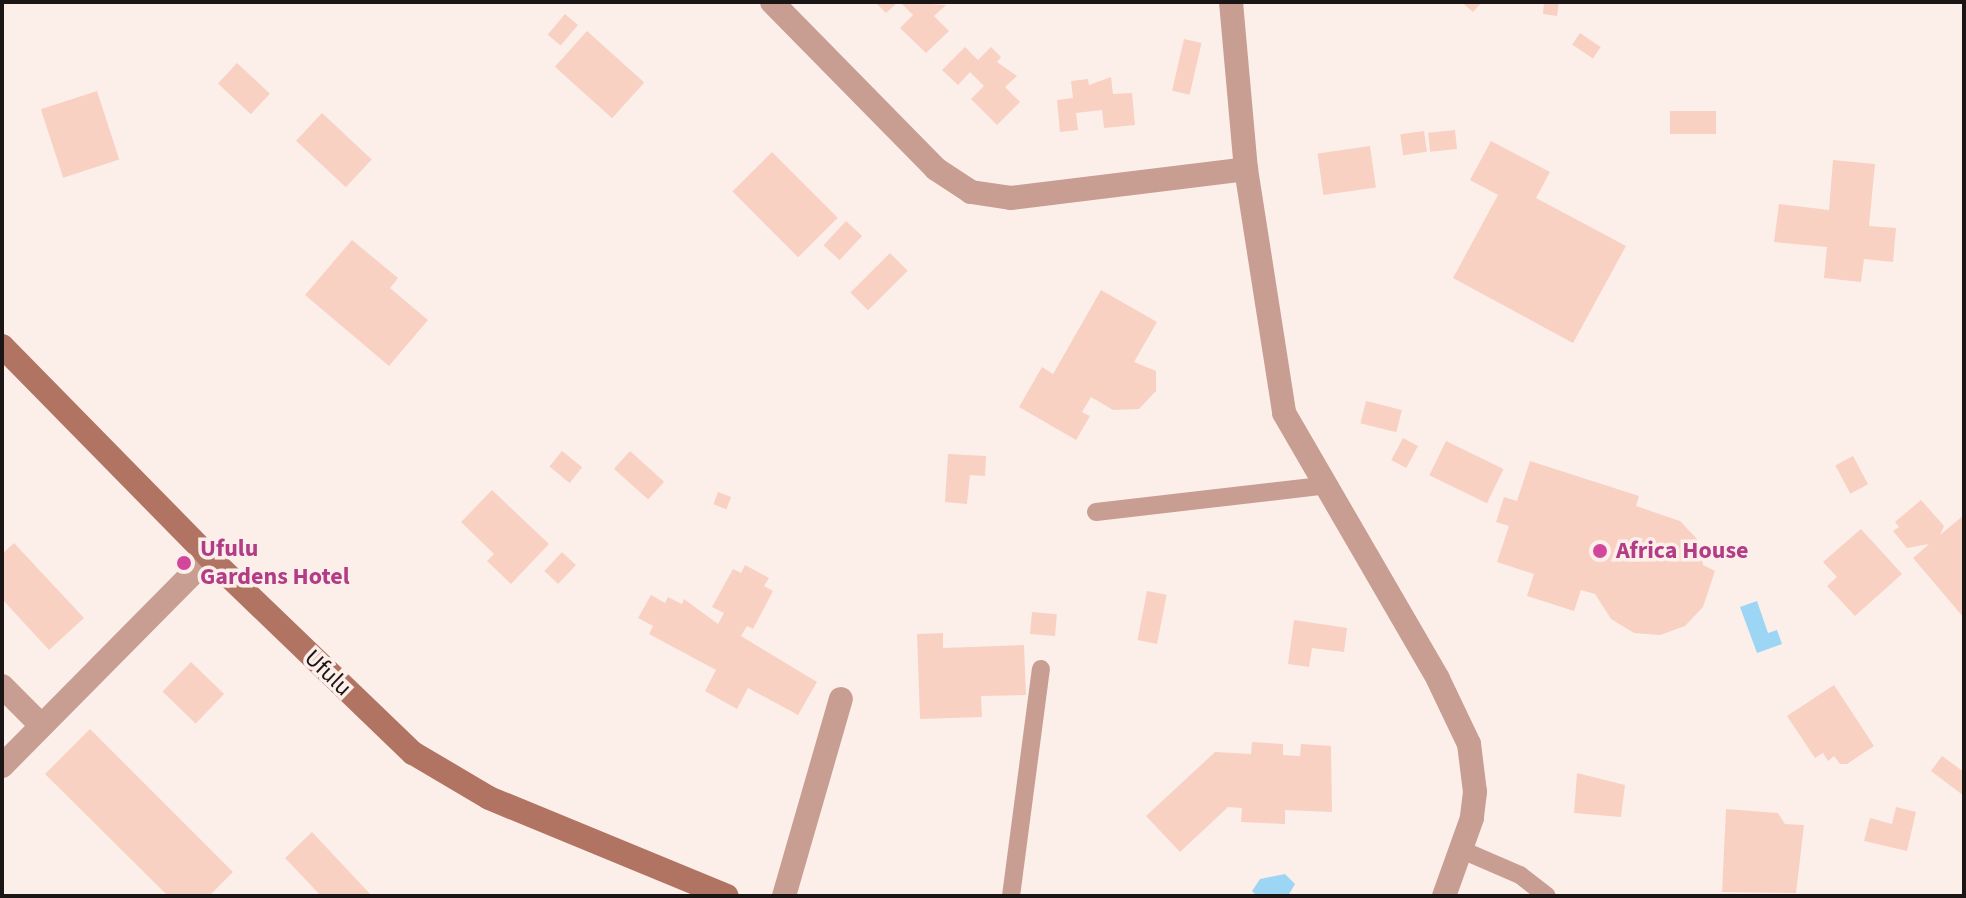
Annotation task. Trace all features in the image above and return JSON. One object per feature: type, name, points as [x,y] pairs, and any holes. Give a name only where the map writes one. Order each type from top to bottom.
[{"type":"street","points":[[772,2],[936,169],[971,192],[1011,198],[1246,169]]},
{"type":"street","points":[[1231,2],[1246,169],[1277,388],[1292,432],[1461,723],[1475,792],[1462,850],[1444,896]]},
{"type":"street","name":"Ufulu","points":[[2,346],[209,557],[385,729],[446,775],[727,896]]},
{"type":"street","points":[[2,766],[209,557]]},
{"type":"street","points":[[2,686],[41,725]]},
{"type":"street","points":[[784,896],[841,699]]},
{"type":"lane","points":[[1096,512],[1322,486]]},
{"type":"lane","points":[[1011,896],[1041,669]]},
{"type":"lane","points":[[1462,850],[1520,875],[1547,896]]},
{"type":"water","points":[[1757,601],[1768,633],[1777,630],[1782,644],[1757,653],[1740,607]]},
{"type":"water","points":[[1285,874],[1295,884],[1288,896],[1257,896],[1252,891],[1260,879]]},
{"type":"building","points":[[875,2],[898,2],[886,13]]},
{"type":"building","points":[[900,2],[946,5],[934,16],[949,31],[926,53],[900,28],[913,15]]},
{"type":"building","points":[[1461,2],[1482,2],[1473,12]]},
{"type":"building","points":[[1544,2],[1559,2],[1557,16],[1543,14]]},
{"type":"building","points":[[565,14],[578,25],[561,46],[548,35]]},
{"type":"building","points":[[587,31],[644,83],[612,118],[555,67]]},
{"type":"building","points":[[1580,33],[1601,47],[1593,59],[1572,45]]},
{"type":"building","points":[[1184,39],[1202,43],[1190,95],[1172,91]]},
{"type":"building","points":[[965,47],[978,60],[991,47],[1001,57],[997,62],[1017,76],[1005,87],[1020,102],[997,125],[971,99],[984,86],[970,72],[958,85],[942,70]]},
{"type":"building","points":[[237,63],[270,94],[251,114],[218,83]]},
{"type":"building","points":[[1111,77],[1113,94],[1132,93],[1135,125],[1104,128],[1102,110],[1076,113],[1078,130],[1060,132],[1057,100],[1073,98],[1071,81],[1088,79],[1089,85]]},
{"type":"building","points":[[97,91],[119,159],[63,178],[41,109]]},
{"type":"building","points":[[1670,111],[1716,111],[1716,134],[1670,134]]},
{"type":"building","points":[[322,113],[372,159],[346,187],[296,141]]},
{"type":"building","points":[[1455,130],[1457,149],[1430,152],[1428,133]]},
{"type":"building","points":[[1424,131],[1427,152],[1403,155],[1400,134]]},
{"type":"building","points":[[1491,141],[1550,172],[1536,198],[1626,246],[1573,343],[1453,278],[1498,195],[1470,180]]},
{"type":"building","points":[[1370,146],[1376,188],[1323,195],[1318,153]]},
{"type":"building","points":[[772,152],[838,218],[798,257],[732,192]]},
{"type":"building","points":[[1833,160],[1875,164],[1869,226],[1896,228],[1893,262],[1864,259],[1861,282],[1824,278],[1827,247],[1774,242],[1779,204],[1829,210]]},
{"type":"building","points":[[846,221],[862,236],[840,260],[823,245]]},
{"type":"building","points":[[352,240],[398,278],[390,288],[428,320],[389,366],[305,295]]},
{"type":"building","points":[[890,253],[908,271],[868,310],[850,293]]},
{"type":"building","points":[[1101,290],[1157,322],[1134,362],[1156,371],[1156,391],[1139,409],[1113,410],[1091,397],[1082,412],[1090,416],[1076,440],[1019,407],[1042,367],[1053,374]]},
{"type":"building","points":[[1366,401],[1402,410],[1396,432],[1360,423]]},
{"type":"building","points":[[1403,438],[1418,446],[1406,468],[1391,460]]},
{"type":"building","points":[[1446,441],[1504,469],[1487,503],[1429,475]]},
{"type":"building","points":[[562,451],[582,467],[570,483],[549,467]]},
{"type":"building","points":[[630,451],[664,482],[648,500],[614,469]]},
{"type":"building","points":[[948,454],[986,456],[985,476],[970,475],[967,504],[945,502]]},
{"type":"building","points":[[1853,456],[1868,484],[1850,494],[1835,465]]},
{"type":"building","name":"Africa House","points":[[1530,461],[1639,496],[1636,506],[1680,521],[1698,540],[1703,565],[1715,571],[1703,607],[1685,626],[1660,635],[1634,633],[1611,619],[1595,594],[1581,590],[1574,611],[1527,596],[1534,574],[1497,562],[1509,526],[1496,522],[1504,497],[1517,501]]},
{"type":"building","points":[[492,490],[549,544],[511,584],[487,561],[494,554],[461,522]]},
{"type":"building","points":[[718,492],[731,497],[726,509],[713,504]]},
{"type":"building","points":[[1921,500],[1944,526],[1940,535],[1964,515],[1964,618],[1913,558],[1929,544],[1907,548],[1893,531],[1899,527],[1895,522]]},
{"type":"building","points":[[1861,529],[1902,574],[1855,616],[1827,586],[1837,577],[1823,562]]},
{"type":"building","points":[[14,543],[84,618],[49,650],[2,599],[2,554]]},
{"type":"building","points":[[562,552],[576,565],[558,584],[544,571]]},
{"type":"building","points":[[745,565],[769,578],[764,586],[773,591],[753,629],[747,626],[741,636],[817,682],[798,715],[748,688],[737,709],[705,691],[716,670],[649,634],[653,626],[638,618],[651,595],[665,603],[668,597],[682,604],[684,599],[718,624],[724,613],[712,607],[733,569],[741,573]]},
{"type":"building","points":[[1147,591],[1167,595],[1157,644],[1137,640]]},
{"type":"building","points":[[1032,612],[1057,614],[1055,636],[1030,634]]},
{"type":"building","points":[[1294,620],[1347,628],[1344,652],[1312,648],[1309,667],[1288,664]]},
{"type":"building","points":[[943,633],[943,648],[1024,645],[1026,695],[981,696],[982,717],[920,719],[917,634]]},
{"type":"building","points":[[191,662],[224,694],[196,723],[163,691]]},
{"type":"building","points":[[1834,685],[1874,746],[1847,764],[1840,764],[1834,756],[1828,761],[1823,753],[1815,758],[1787,716]]},
{"type":"building","points":[[90,729],[233,872],[209,896],[168,896],[45,774]]},
{"type":"building","points":[[1252,742],[1283,744],[1283,755],[1300,756],[1301,744],[1331,746],[1332,812],[1285,810],[1285,824],[1241,822],[1242,808],[1228,807],[1180,852],[1146,816],[1215,752],[1251,754]]},
{"type":"building","points":[[1942,756],[1964,772],[1964,796],[1931,771]]},
{"type":"building","points":[[1577,773],[1625,785],[1621,817],[1574,813]]},
{"type":"building","points":[[1896,807],[1916,812],[1907,851],[1864,841],[1870,818],[1892,824]]},
{"type":"building","points":[[1726,809],[1778,813],[1785,824],[1804,825],[1796,893],[1722,892]]},
{"type":"building","points":[[312,832],[372,896],[321,896],[285,858]]},
{"type":"place","name":"Africa House","points":[[1600,551]]},
{"type":"place","name":"Ufulu Gardens Hotel","points":[[184,563]]}]
